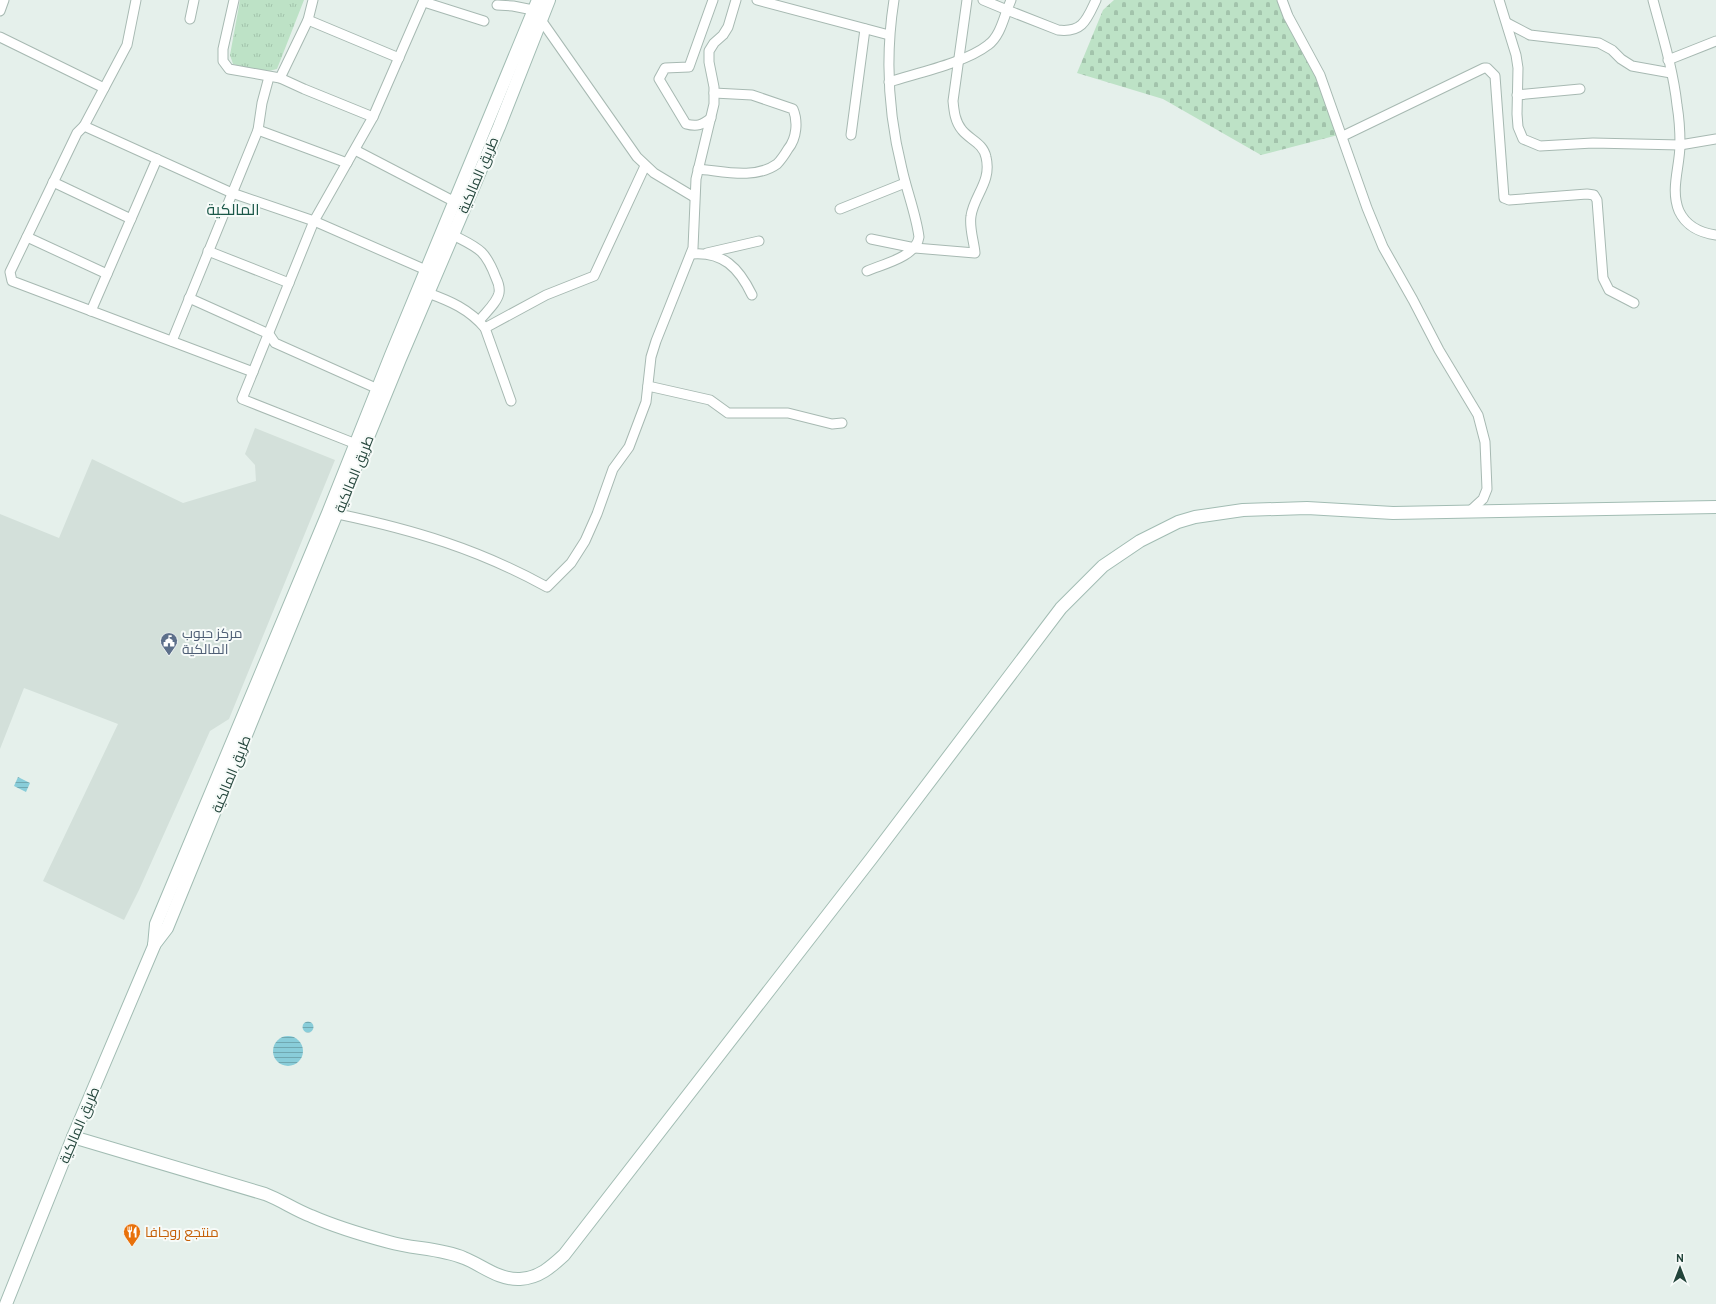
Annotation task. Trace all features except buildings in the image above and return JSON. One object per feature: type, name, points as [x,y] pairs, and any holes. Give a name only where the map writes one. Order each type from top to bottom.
[{"type":"main road","name":"طريق المالكية","points":[[6,1304],[73,1137],[154,946],[156,924],[338,514],[378,389],[428,293],[499,127],[550,0]]},
{"type":"main road","name":"طريق المالكية","points":[[249,716],[396,357],[426,270],[455,202],[486,122],[536,5]]},
{"type":"main road","points":[[486,122],[499,127]]},
{"type":"main road","points":[[73,1137],[264,1194],[281,1200],[311,1216],[388,1242],[464,1258],[485,1270],[507,1278],[518,1279],[537,1276],[545,1272],[564,1255],[871,860],[1061,608],[1103,566],[1140,541],[1162,529],[1184,520],[1243,510],[1290,508],[1376,512],[1716,508]]},
{"type":"street","points":[[0,11],[4,0]]},
{"type":"street","points":[[136,0],[127,45],[84,126],[76,133],[10,272],[12,281],[253,372]]},
{"type":"street","points":[[190,19],[194,0]]},
{"type":"street","points":[[234,0],[223,61],[229,69],[280,78],[373,117]]},
{"type":"street","points":[[280,78],[308,20],[313,0]]},
{"type":"street","points":[[711,118],[701,125],[695,126],[686,124],[659,79],[665,68],[688,67],[713,0]]},
{"type":"street","points":[[338,514],[398,527],[433,537],[492,559],[547,587],[570,563],[587,538],[613,469],[629,447],[646,402],[651,357],[656,341],[691,254],[694,197],[698,169],[711,118],[714,93],[709,51],[728,27],[736,0]]},
{"type":"street","points":[[757,0],[889,35]]},
{"type":"street","points":[[867,271],[905,255],[915,248],[918,243],[918,230],[905,183],[892,124],[889,82],[889,35],[894,0]]},
{"type":"street","points":[[870,239],[915,248],[974,253],[971,215],[984,185],[987,163],[982,148],[962,130],[954,113],[953,94],[960,59],[967,0]]},
{"type":"street","points":[[984,0],[1048,26],[1067,31],[1074,30],[1085,21],[1096,0]]},
{"type":"street","points":[[889,82],[960,59],[988,45],[1000,29],[1011,0]]},
{"type":"street","points":[[1282,0],[1288,16],[1320,75],[1343,136],[1367,208],[1383,247],[1439,350],[1478,415],[1485,442],[1487,489],[1483,499],[1470,511]]},
{"type":"street","points":[[1500,0],[1516,54],[1517,114],[1520,134],[1531,143],[1540,146],[1593,143],[1680,145],[1716,140]]},
{"type":"street","points":[[1654,0],[1677,104],[1680,145],[1675,184],[1679,210],[1691,226],[1716,235]]},
{"type":"street","points":[[362,438],[242,399],[314,221],[373,117],[424,1],[484,21]]},
{"type":"street","points":[[497,5],[536,5]]},
{"type":"street","points":[[308,20],[399,58]]},
{"type":"street","points":[[541,20],[637,157],[645,166],[694,197]]},
{"type":"street","points":[[1507,23],[1530,35],[1599,43],[1612,50],[1621,59],[1632,66],[1671,74]]},
{"type":"street","points":[[851,135],[865,29]]},
{"type":"street","points":[[0,37],[104,88]]},
{"type":"street","points":[[1668,60],[1716,41]]},
{"type":"street","points":[[1343,136],[1484,68],[1487,68],[1495,76],[1504,198],[1508,200],[1587,194],[1594,195],[1597,200],[1604,278],[1609,290],[1634,303]]},
{"type":"street","points":[[172,341],[258,130],[262,103],[269,77]]},
{"type":"street","points":[[1517,95],[1580,88]]},
{"type":"street","points":[[698,169],[747,173],[761,171],[777,164],[793,144],[797,119],[793,109],[752,95],[714,93]]},
{"type":"street","points":[[84,126],[232,193],[314,221],[426,270]]},
{"type":"street","points":[[258,130],[347,164]]},
{"type":"street","points":[[355,150],[455,202]]},
{"type":"street","points":[[91,311],[157,159]]},
{"type":"street","points":[[482,324],[546,295],[594,276],[645,166]]},
{"type":"street","points":[[53,182],[131,219]]},
{"type":"street","points":[[840,209],[905,183]]},
{"type":"street","points":[[453,235],[478,248],[485,254],[490,261],[499,287],[497,298],[482,324]]},
{"type":"street","points":[[27,237],[107,274]]},
{"type":"street","points":[[691,254],[706,253],[759,241]]},
{"type":"street","points":[[208,251],[289,283]]},
{"type":"street","points":[[706,253],[724,260],[731,265],[738,272],[752,294]]},
{"type":"street","points":[[428,293],[455,304],[482,324],[511,401]]},
{"type":"street","points":[[189,298],[268,334],[275,343],[378,389]]},
{"type":"street","points":[[648,386],[710,400],[728,413],[788,414],[832,424],[842,423]]},
{"type":"shaded area","points":[[255,428],[335,460],[229,719],[210,731],[139,890],[124,920],[43,881],[118,724],[24,688],[0,749],[0,514],[59,538],[92,459],[183,503],[256,481],[255,465],[245,454]]},
{"type":"green space","points":[[240,0],[304,0],[277,69],[260,71],[233,64],[230,55]]},
{"type":"green space","points":[[1114,0],[1278,0],[1280,9],[1317,74],[1338,135],[1261,155],[1163,99],[1077,73],[1103,10]]},
{"type":"water","points":[[18,777],[30,783],[26,792],[14,786]]},
{"type":"water","points":[[308,1021],[312,1023],[314,1027],[312,1031],[308,1033],[304,1031],[302,1027],[304,1023]]},
{"type":"water","points":[[288,1036],[299,1040],[303,1051],[299,1062],[288,1066],[277,1062],[273,1051],[277,1040]]},
{"type":"place","name":"مركز حبوب المالكية","points":[[169,656]]},
{"type":"place","name":"منتجع روجافا","points":[[132,1247]]},
{"type":"district","name":"المالكية","points":[[233,209]]}]
